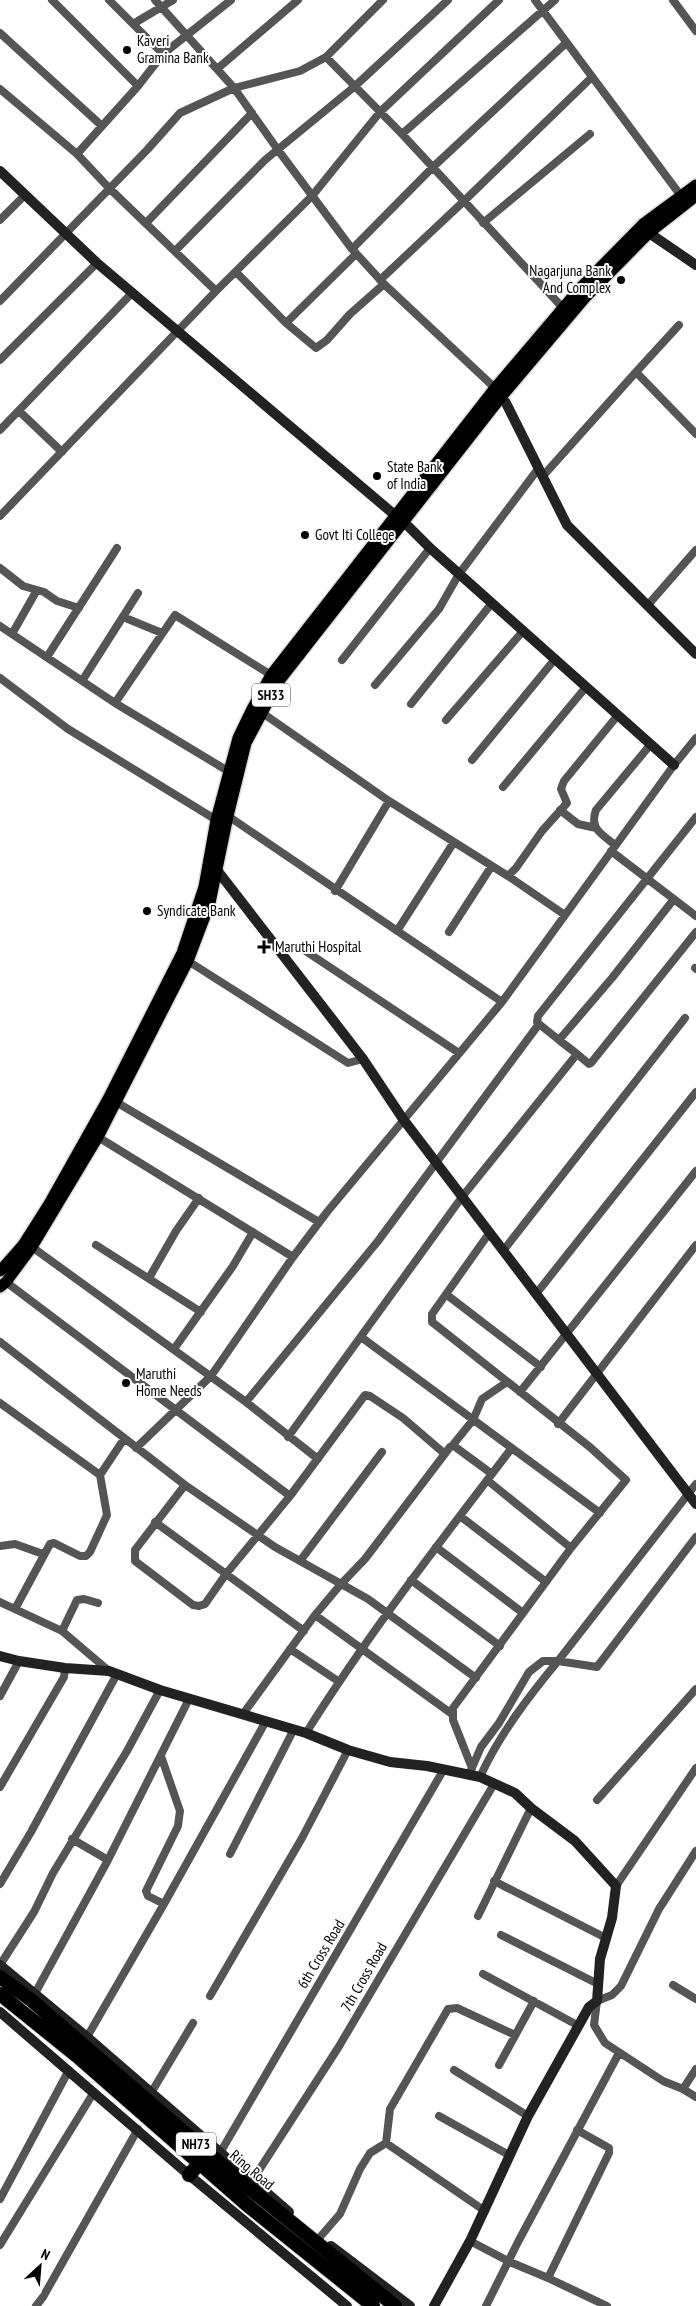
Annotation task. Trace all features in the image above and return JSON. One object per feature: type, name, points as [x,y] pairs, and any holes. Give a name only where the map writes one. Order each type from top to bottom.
[{"type":"highway","name":"Ring Road","points":[[0,1977],[33,1997],[276,2220],[373,2306]]},
{"type":"highway","name":"Ring Road","points":[[0,1994],[18,2018],[199,2164],[395,2306]]},
{"type":"highway","points":[[189,2175],[199,2164]]},
{"type":"main road","name":"SH33","points":[[3,1284],[32,1247],[98,1137],[188,961],[210,903],[213,867],[223,821],[246,743],[261,712],[296,657],[563,308],[595,272],[696,185]]},
{"type":"main road","name":"SH33","points":[[498,392],[646,229],[696,196]]},
{"type":"main road","name":"SH33","points":[[223,821],[228,771],[238,738],[271,676],[400,519]]},
{"type":"main road","name":"SH33","points":[[0,1271],[23,1245],[49,1204],[108,1098],[182,953],[204,887],[213,867]]},
{"type":"street","points":[[52,0],[138,86]]},
{"type":"street","points":[[109,0],[163,54]]},
{"type":"street","points":[[155,0],[234,88],[354,252],[382,282],[498,392],[567,525],[696,654]]},
{"type":"street","points":[[133,24],[172,0]]},
{"type":"street","points":[[76,154],[138,86],[163,54],[231,0]]},
{"type":"street","points":[[217,69],[298,0]]},
{"type":"street","points":[[0,301],[180,113],[234,88],[300,72],[326,57],[383,0]]},
{"type":"street","points":[[175,250],[264,161],[354,87],[448,0]]},
{"type":"street","points":[[0,516],[216,291],[312,196],[380,112],[499,0]]},
{"type":"street","points":[[535,0],[591,78],[681,196]]},
{"type":"street","points":[[402,134],[555,0]]},
{"type":"street","points":[[673,0],[696,31]]},
{"type":"street","points":[[0,33],[102,126]]},
{"type":"street","points":[[286,323],[433,167],[566,43]]},
{"type":"street","points":[[326,57],[402,134],[563,308]]},
{"type":"street","points":[[236,272],[286,323],[312,346],[320,346],[382,282],[591,78]]},
{"type":"street","points":[[0,90],[76,154],[216,291]]},
{"type":"street","points":[[146,223],[212,152],[252,113]]},
{"type":"street","points":[[483,223],[590,134]]},
{"type":"street","points":[[0,171],[97,263],[400,519],[430,548],[674,765]]},
{"type":"street","points":[[0,220],[25,195]]},
{"type":"street","points":[[646,229],[696,265]]},
{"type":"street","points":[[0,360],[97,263]]},
{"type":"street","points":[[0,430],[132,293]]},
{"type":"street","points":[[375,685],[439,609],[459,574],[540,473],[679,325]]},
{"type":"street","points":[[636,372],[696,434]]},
{"type":"street","points":[[19,411],[62,452]]},
{"type":"street","points":[[48,658],[117,548]]},
{"type":"street","points":[[342,660],[430,548]]},
{"type":"street","points":[[647,606],[696,550]]},
{"type":"street","points":[[0,568],[23,586],[44,592],[57,601],[79,608]]},
{"type":"street","points":[[12,634],[37,590]]},
{"type":"street","points":[[82,681],[138,593]]},
{"type":"street","points":[[412,704],[492,603]]},
{"type":"street","points":[[115,703],[173,617],[178,615],[271,676]]},
{"type":"street","points":[[123,617],[162,634]]},
{"type":"street","points":[[0,626],[115,703],[228,771]]},
{"type":"street","points":[[446,720],[523,631]]},
{"type":"street","points":[[472,760],[555,659]]},
{"type":"street","points":[[0,678],[68,729],[223,821],[335,891],[502,1002]]},
{"type":"street","points":[[503,787],[586,687]]},
{"type":"street","points":[[261,712],[389,801],[508,876],[565,915]]},
{"type":"street","points":[[508,876],[516,868],[542,831],[567,803],[561,789],[564,780],[618,715]]},
{"type":"street","points":[[136,1448],[211,1376],[293,1256],[403,1119],[502,1002],[613,848],[696,738]]},
{"type":"street","points":[[651,744],[596,810],[593,823],[613,848],[648,879],[696,916]]},
{"type":"street","points":[[335,891],[389,801]]},
{"type":"street","points":[[560,810],[578,824],[596,828]]},
{"type":"street","points":[[696,817],[538,1016],[537,1022],[589,1064],[591,1063],[696,932]]},
{"type":"street","points":[[397,931],[454,842]]},
{"type":"street","points":[[213,867],[363,1059],[403,1119],[696,1504]]},
{"type":"street","points":[[449,932],[491,867]]},
{"type":"street","points":[[559,1040],[612,978],[674,899]]},
{"type":"street","points":[[304,950],[459,1053]]},
{"type":"street","points":[[188,961],[348,1064],[363,1059]]},
{"type":"street","points":[[503,1251],[686,1018]]},
{"type":"street","points":[[246,1402],[378,1241],[539,1024]]},
{"type":"street","points":[[288,1437],[462,1197],[577,1054]]},
{"type":"street","points":[[536,1294],[696,1092]]},
{"type":"street","points":[[116,1102],[319,1222]]},
{"type":"street","points":[[98,1137],[293,1256]]},
{"type":"street","points":[[520,1392],[696,1171]]},
{"type":"street","points":[[149,1278],[199,1198]]},
{"type":"street","points":[[174,1349],[202,1312],[254,1232]]},
{"type":"street","points":[[474,1773],[452,1714],[453,1708],[571,1548],[626,1480],[591,1448],[558,1424],[432,1322],[432,1314],[490,1232]]},
{"type":"street","points":[[96,1245],[202,1312]]},
{"type":"street","points":[[558,1424],[696,1245]]},
{"type":"street","points":[[32,1247],[211,1376],[318,1459]]},
{"type":"street","points":[[3,1284],[290,1496]]},
{"type":"street","points":[[447,1294],[541,1367]]},
{"type":"street","points":[[361,1337],[511,1449],[600,1512]]},
{"type":"street","points":[[0,1342],[185,1485],[300,1561],[368,1598],[476,1678]]},
{"type":"street","points":[[243,1714],[315,1615],[340,1584],[365,1559],[473,1420],[482,1399],[507,1382]]},
{"type":"street","points":[[185,1485],[135,1550],[135,1561],[193,1604],[199,1606],[205,1604],[257,1534],[290,1496],[365,1395],[370,1396],[403,1418],[446,1454]]},
{"type":"street","points":[[0,1403],[100,1475]]},
{"type":"street","points":[[15,1609],[47,1547],[54,1543],[80,1556],[86,1556],[90,1552],[107,1515],[100,1475],[124,1439]]},
{"type":"street","points":[[452,1446],[571,1548]]},
{"type":"street","points":[[306,1733],[338,1681],[363,1648],[386,1612],[511,1449]]},
{"type":"street","points":[[300,1561],[382,1452]]},
{"type":"street","points":[[474,1773],[490,1755],[536,1687],[696,1484]]},
{"type":"street","points":[[460,1516],[546,1582]]},
{"type":"street","points":[[155,1522],[304,1631]]},
{"type":"street","points":[[474,1773],[481,1747],[499,1723],[529,1672],[543,1661],[558,1661],[597,1667],[696,1537]]},
{"type":"street","points":[[0,1546],[15,1544],[43,1554]]},
{"type":"street","points":[[436,1547],[524,1613]]},
{"type":"street","points":[[411,1580],[500,1646]]},
{"type":"street","points":[[62,1631],[77,1600],[84,1599],[98,1602]]},
{"type":"street","points":[[0,1602],[62,1631],[113,1673]]},
{"type":"street","points":[[315,1615],[452,1714]]},
{"type":"street","points":[[290,1650],[338,1681]]},
{"type":"street","points":[[0,1656],[65,1668],[113,1673],[160,1690],[306,1733],[348,1750],[390,1762],[474,1773],[515,1793],[530,1808],[575,1841],[616,1886]]},
{"type":"street","points":[[0,1696],[19,1661]]},
{"type":"street","points":[[0,1787],[64,1677],[65,1668]]},
{"type":"street","points":[[0,1884],[31,1832],[113,1673]]},
{"type":"street","points":[[597,1800],[696,1688]]},
{"type":"street","points":[[160,1690],[127,1751],[72,1839],[34,1912],[0,1965],[33,1997],[87,2037],[252,2181],[320,2237],[410,2306]]},
{"type":"street","points":[[33,1997],[108,1860],[189,1698]]},
{"type":"street","points":[[87,2037],[266,1721]]},
{"type":"street","points":[[230,1854],[294,1730]]},
{"type":"street","points":[[210,1996],[302,1838],[348,1750]]},
{"type":"street","points":[[160,1756],[180,1811],[178,1826],[146,1891],[148,1896],[164,1904]]},
{"type":"street","points":[[696,1768],[616,1886],[612,1918],[600,1959],[594,2025],[605,2043],[619,2053],[663,2081],[683,2089],[696,2097]]},
{"type":"street","name":"6th Cross Road","points":[[220,2153],[444,1769]]},
{"type":"street","name":"7th Cross Road","points":[[252,2181],[338,2048],[494,1784]]},
{"type":"street","points":[[478,1916],[530,1808]]},
{"type":"street","points":[[72,1839],[108,1860]]},
{"type":"street","points":[[434,2306],[485,2211],[509,2154],[528,2116],[589,2007],[597,2001],[612,1995],[621,1986],[659,1909],[696,1851]]},
{"type":"street","points":[[494,1881],[606,1938]]},
{"type":"street","points":[[501,1935],[598,1984]]},
{"type":"street","points":[[483,1974],[579,2026]]},
{"type":"street","points":[[673,1985],[696,1999]]},
{"type":"street","points":[[499,2065],[534,2001]]},
{"type":"street","points":[[386,2143],[390,2109],[448,2009],[456,2008],[515,2035]]},
{"type":"street","points":[[0,2012],[18,2018],[69,2070],[189,2175],[348,2306]]},
{"type":"street","points":[[150,2093],[193,2023]]},
{"type":"street","points":[[486,2306],[619,2053]]},
{"type":"street","points":[[683,2089],[696,2068]]},
{"type":"street","points":[[0,2199],[69,2070]]},
{"type":"street","points":[[454,2070],[528,2116]]},
{"type":"street","points":[[0,2245],[94,2092]]},
{"type":"street","points":[[439,2116],[509,2154]]},
{"type":"street","points":[[36,2306],[138,2129]]},
{"type":"street","points":[[548,2278],[610,2154],[609,2148],[577,2130]]},
{"type":"street","points":[[320,2237],[340,2214],[370,2153],[386,2143]]},
{"type":"street","points":[[386,2143],[485,2211]]},
{"type":"street","points":[[470,2241],[510,2262],[607,2306]]},
{"type":"place","name":"Kaveri Gramina Bank","points":[[127,50]]},
{"type":"place","name":"Nagarjuna Bank And Complex","points":[[621,280]]},
{"type":"place","name":"State Bank of India","points":[[377,476]]},
{"type":"place","name":"Govt Iti College","points":[[305,535]]},
{"type":"place","name":"Syndicate Bank","points":[[147,911]]},
{"type":"place","name":"Maruthi Hospital","points":[[264,947]]},
{"type":"place","name":"Maruthi Home Needs","points":[[126,1383]]}]
